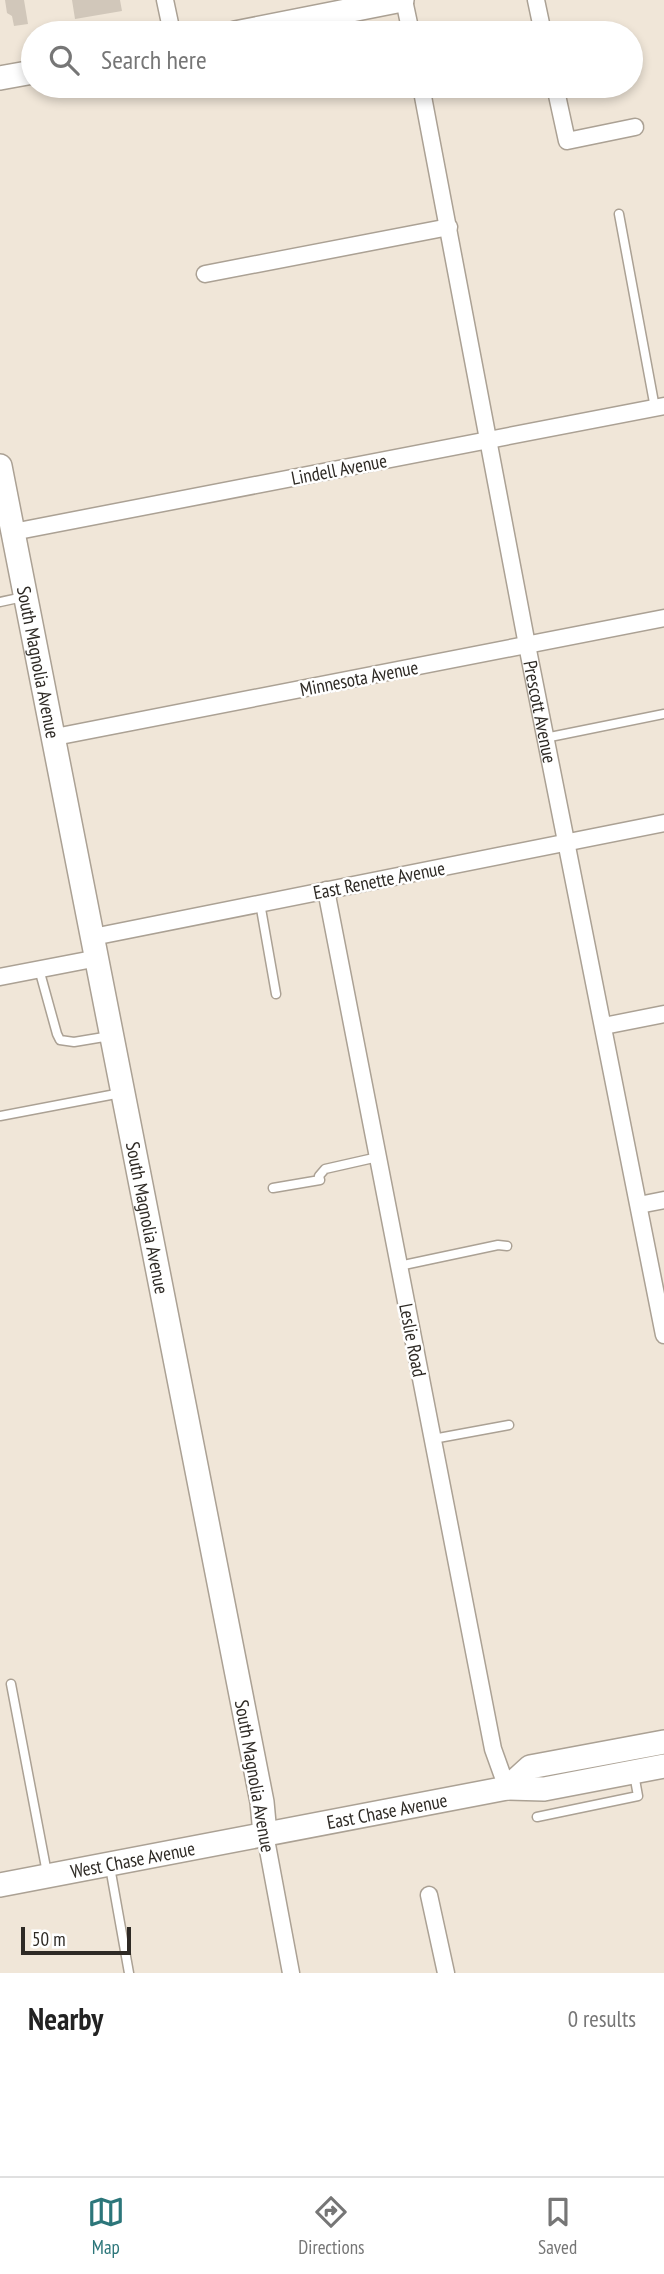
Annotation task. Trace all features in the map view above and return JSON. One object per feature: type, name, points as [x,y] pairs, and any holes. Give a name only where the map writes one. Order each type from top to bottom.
[{"type":"main road","points":[[295,21],[395,1]]},
{"type":"main road","points":[[0,78],[21,74]]},
{"type":"main road","name":"South Magnolia Avenue","points":[[0,466],[262,1802],[265,1834]]},
{"type":"main road","name":"East Chase Avenue","points":[[507,1788],[530,1767],[664,1742]]},
{"type":"main road","name":"East Chase Avenue","points":[[265,1834],[507,1788],[544,1789],[664,1766]]},
{"type":"main road","name":"West Chase Avenue","points":[[0,1885],[265,1834]]},
{"type":"street","points":[[165,0],[169,21]]},
{"type":"street","points":[[536,0],[541,21]]},
{"type":"street","points":[[395,1],[405,21]]},
{"type":"street","name":"Prescott Avenue","points":[[423,98],[545,738],[664,1335]]},
{"type":"street","points":[[558,98],[567,141],[635,127]]},
{"type":"street","points":[[205,274],[449,227]]},
{"type":"street","name":"Lindell Avenue","points":[[13,533],[660,407]]},
{"type":"street","name":"Minnesota Avenue","points":[[55,737],[664,618]]},
{"type":"street","name":"East Renette Avenue","points":[[0,977],[38,970],[95,947],[260,903],[664,823]]},
{"type":"street","name":"Leslie Road","points":[[326,890],[493,1749],[507,1788]]},
{"type":"street","points":[[604,1026],[664,1014]]},
{"type":"street","points":[[639,1205],[664,1200]]},
{"type":"street","name":"South Magnolia Avenue","points":[[265,1834],[291,1973]]},
{"type":"street","points":[[429,1895],[446,1973]]},
{"type":"lane","points":[[619,214],[660,407]]},
{"type":"lane","points":[[0,602],[26,597]]},
{"type":"lane","points":[[545,738],[664,714]]},
{"type":"lane","points":[[260,903],[276,994]]},
{"type":"lane","points":[[38,970],[60,1040],[74,1042],[113,1036]]},
{"type":"lane","points":[[0,1116],[124,1092]]},
{"type":"lane","points":[[273,1188],[320,1180],[319,1176],[325,1169],[378,1157]]},
{"type":"lane","points":[[399,1266],[498,1245],[507,1246]]},
{"type":"lane","points":[[433,1439],[509,1425]]},
{"type":"lane","points":[[11,1684],[48,1876]]},
{"type":"lane","points":[[537,1817],[638,1796],[633,1772]]},
{"type":"lane","points":[[109,1864],[129,1973]]},
{"type":"building","points":[[5,0],[24,0],[28,21],[21,21],[21,25],[14,26],[12,16],[7,13]]},
{"type":"building","points":[[72,0],[120,0],[122,11],[75,19]]}]
